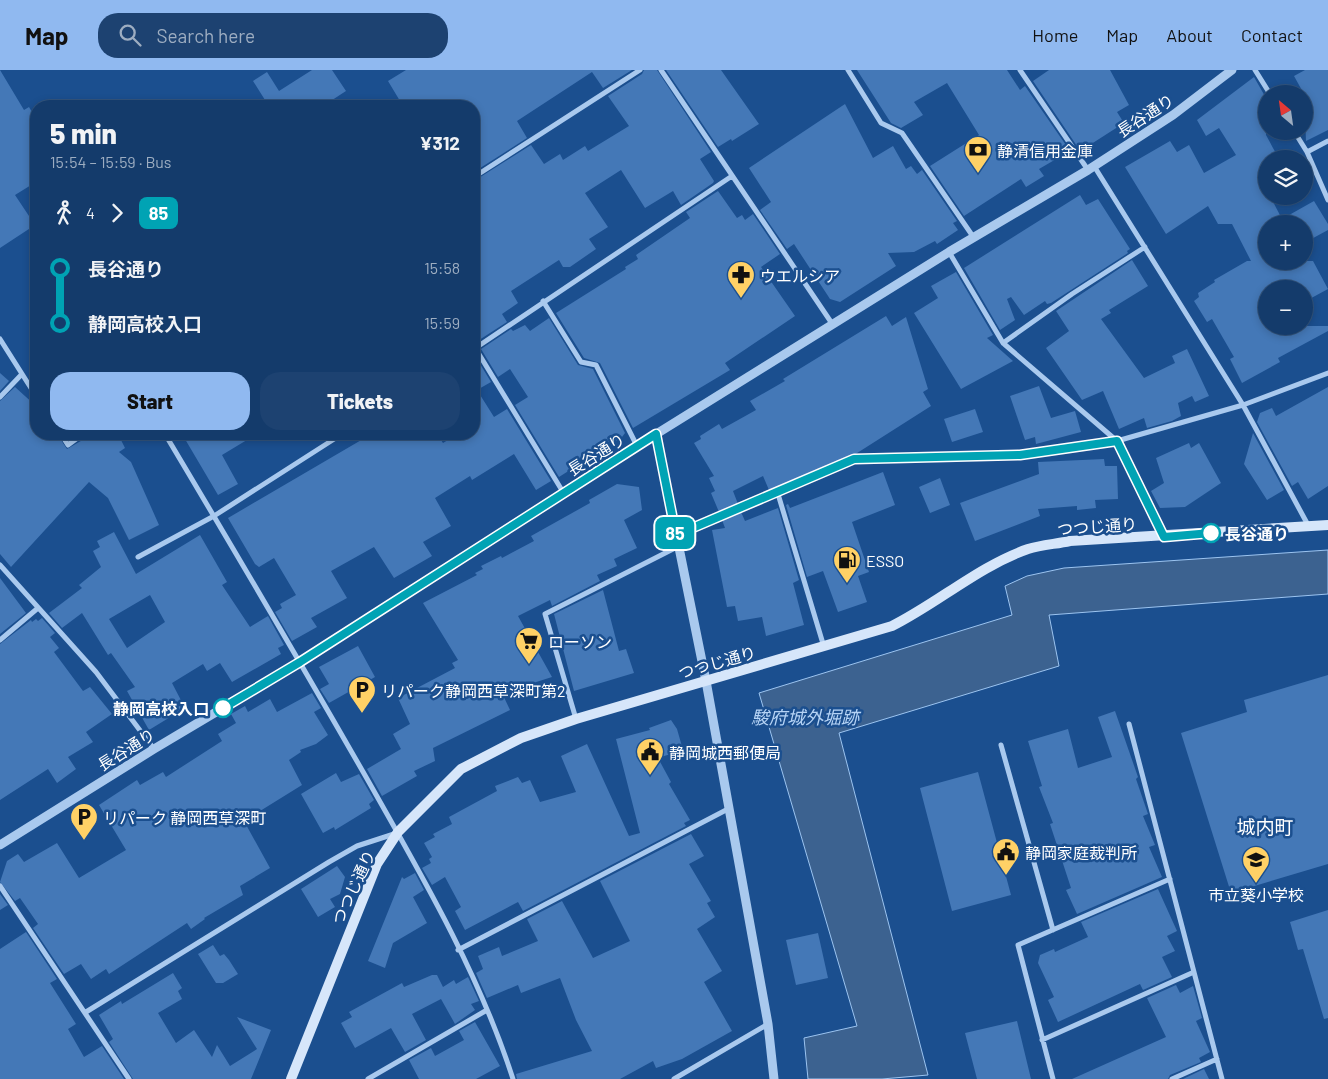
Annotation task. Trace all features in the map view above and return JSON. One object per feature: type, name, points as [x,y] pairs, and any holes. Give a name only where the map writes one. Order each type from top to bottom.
[{"type":"main road","name":"つつじ通り","points":[[291,1079],[377,864],[398,832],[461,769],[521,738],[576,719],[824,648],[892,626],[922,611],[993,565],[1029,549],[1070,541],[1164,537],[1328,525]]},
{"type":"street","points":[[480,173],[640,70]]},
{"type":"street","points":[[661,70],[834,325]]},
{"type":"street","points":[[848,70],[881,123],[902,133],[974,238]]},
{"type":"street","points":[[1020,70],[1145,247],[1242,405],[1308,526]]},
{"type":"street","name":"長谷通り","points":[[0,845],[154,749],[300,662],[563,492],[949,252],[1091,168],[1173,116],[1232,70]]},
{"type":"street","points":[[1255,70],[1264,85]]},
{"type":"street","points":[[1311,150],[1328,141]]},
{"type":"street","points":[[1313,166],[1328,200]]},
{"type":"street","points":[[480,344],[732,176]]},
{"type":"street","points":[[1003,344],[1072,294],[1145,247]]},
{"type":"street","points":[[949,252],[1003,344],[1117,441],[1164,537]]},
{"type":"street","points":[[543,301],[581,362],[596,365],[637,446]]},
{"type":"street","points":[[0,339],[30,387]]},
{"type":"street","points":[[480,358],[563,492]]},
{"type":"street","points":[[676,535],[778,494],[854,459],[1020,455],[1117,441],[1242,405],[1328,373]]},
{"type":"street","points":[[0,397],[22,374]]},
{"type":"street","points":[[656,434],[706,681],[768,1024],[774,1079]]},
{"type":"street","points":[[65,440],[68,445],[75,440]]},
{"type":"street","points":[[169,440],[410,852],[487,1010],[513,1079]]},
{"type":"street","points":[[138,557],[214,516],[333,440]]},
{"type":"street","points":[[778,494],[824,648]]},
{"type":"street","points":[[576,719],[545,614],[679,546]]},
{"type":"street","points":[[0,564],[96,672],[154,749]]},
{"type":"street","points":[[0,640],[38,608]]},
{"type":"street","points":[[1129,724],[1222,1079]]},
{"type":"street","points":[[1002,745],[1053,930]]},
{"type":"street","points":[[458,950],[728,809]]},
{"type":"street","points":[[86,1012],[356,846],[398,832]]},
{"type":"street","points":[[1053,1079],[1018,945],[1170,879]]},
{"type":"street","points":[[0,886],[129,1079]]},
{"type":"street","points":[[1042,1040],[1194,972]]},
{"type":"street","points":[[368,1079],[487,1010]]},
{"type":"street","points":[[674,1079],[768,1024]]},
{"type":"street","points":[[1172,1079],[1217,1059]]},
{"type":"water","name":"駿府城外堀跡","points":[[1328,550],[1328,594],[1049,615],[1059,666],[839,733],[928,1075],[882,1079],[808,1079],[804,1038],[857,1026],[759,693],[1012,615],[1005,586],[1027,576],[1064,568]]},
{"type":"building","points":[[0,70],[24,110],[29,107],[30,109],[30,186],[15,195],[30,218],[30,228],[0,248]]},
{"type":"building","points":[[312,70],[332,70],[346,91],[332,100],[265,100],[253,81],[267,72],[279,91]]},
{"type":"building","points":[[406,70],[632,70],[603,88],[592,72],[517,121],[527,138],[480,168],[480,100],[399,100],[388,81]]},
{"type":"building","points":[[644,70],[657,70],[711,152],[700,159],[714,181],[713,183],[681,205],[673,191],[645,208],[621,170],[585,193],[608,227],[589,239],[596,249],[570,267],[563,267],[559,260],[511,291],[518,303],[502,314],[507,322],[480,339],[480,177],[531,145],[544,164],[560,154],[563,160],[585,146],[588,151],[629,126],[608,96],[642,74]]},
{"type":"building","points":[[666,70],[721,70],[759,124],[732,141],[731,139],[718,147]]},
{"type":"building","points":[[857,70],[1007,70],[1020,90],[1025,86],[1070,151],[1039,169],[1044,176],[1026,187],[1021,179],[964,216],[930,166],[979,135],[947,83],[914,102],[923,115],[901,128],[891,123]]},
{"type":"building","points":[[1049,70],[1110,70],[1129,105],[1117,112],[1124,123],[1085,148],[1082,143],[1077,146],[1033,81]]},
{"type":"building","points":[[1305,70],[1328,70],[1328,130],[1313,138],[1313,85],[1299,85],[1294,76]]},
{"type":"building","points":[[1254,77],[1259,85],[1258,140],[1269,140],[1274,150],[1258,150],[1258,205],[1275,205],[1280,215],[1258,215],[1258,270],[1313,270],[1313,261],[1328,289],[1313,297],[1313,280],[1258,280],[1258,335],[1313,335],[1313,326],[1328,326],[1328,331],[1278,358],[1280,362],[1242,383],[1230,359],[1234,357],[1212,319],[1207,322],[1194,301],[1199,297],[1198,293],[1215,282],[1214,280],[1247,261],[1251,261],[1232,224],[1218,224],[1208,206],[1166,234],[1125,167],[1170,141],[1177,152],[1189,145],[1204,173],[1236,155],[1219,128],[1206,136],[1197,120]]},
{"type":"building","points":[[845,104],[873,158],[893,146],[906,169],[911,166],[917,174],[922,170],[957,221],[953,223],[958,230],[937,244],[935,241],[914,252],[888,253],[896,266],[840,302],[830,299],[794,244],[787,249],[760,210],[771,202],[749,168]]},
{"type":"building","points":[[718,191],[737,218],[742,215],[745,220],[753,214],[780,254],[761,267],[795,316],[725,363],[730,370],[633,428],[600,363],[584,358],[556,313],[626,269],[625,267],[638,259],[636,255],[690,218],[686,212]]},
{"type":"building","points":[[1080,195],[1086,205],[1098,199],[1130,249],[1127,251],[1128,253],[1051,303],[1047,304],[1045,301],[1024,315],[1011,297],[1007,299],[1015,320],[1000,330],[964,268]]},
{"type":"building","points":[[1314,201],[1328,224],[1328,230],[1313,238],[1313,215],[1289,215],[1307,205],[1313,205]]},
{"type":"building","points":[[1132,260],[1148,286],[1109,310],[1111,313],[1101,319],[1144,378],[1175,363],[1172,356],[1187,349],[1209,396],[1195,402],[1192,396],[1178,403],[1181,416],[1172,421],[1147,428],[1144,418],[1119,429],[1103,391],[1082,400],[1046,348],[1069,331],[1056,311]]},
{"type":"building","points":[[956,272],[993,335],[987,338],[1013,361],[961,389],[914,313],[938,298],[931,286]]},
{"type":"building","points":[[886,316],[892,326],[906,317],[928,389],[923,392],[931,406],[854,455],[769,490],[763,476],[733,491],[738,504],[719,512],[711,493],[715,491],[709,478],[714,476],[694,443],[701,439],[700,436],[719,424],[722,429],[756,410],[750,401],[785,381],[783,379]]},
{"type":"building","points":[[549,318],[578,365],[593,369],[625,433],[622,437],[559,477],[515,405],[528,397],[510,369],[498,377],[481,349],[511,329],[513,331],[525,325],[530,331]]},
{"type":"building","points":[[480,364],[491,382],[480,388]]},
{"type":"building","points":[[0,373],[9,381],[0,391]]},
{"type":"building","points":[[1039,386],[1051,418],[1075,411],[1081,432],[1036,444],[1035,437],[1025,440],[1010,396]]},
{"type":"building","points":[[15,387],[30,401],[30,440],[61,440],[67,449],[83,440],[121,440],[125,448],[119,452],[131,462],[159,525],[129,540],[108,498],[89,482],[11,567],[0,554],[0,401]]},
{"type":"building","points":[[1328,387],[1328,486],[1308,499],[1298,482],[1292,486],[1257,422],[1260,413],[1272,408],[1276,416]]},
{"type":"building","points":[[480,395],[494,417],[507,409],[551,481],[536,490],[514,454],[472,480],[470,476],[435,498],[451,526],[423,542],[432,556],[394,578],[374,547],[331,571],[347,598],[311,618],[317,627],[292,641],[275,612],[282,608],[280,604],[296,595],[274,558],[259,567],[255,564],[228,518],[361,440],[441,440],[443,443],[448,440],[480,440]]},
{"type":"building","points":[[975,409],[983,432],[952,442],[944,419]]},
{"type":"building","points":[[1253,433],[1284,490],[1267,500],[1244,464]]},
{"type":"building","points":[[186,440],[247,440],[222,455],[238,484],[218,495]]},
{"type":"building","points":[[1189,443],[1191,448],[1199,443],[1221,483],[1185,507],[1160,508],[1151,491],[1164,483],[1156,458]]},
{"type":"building","points":[[1104,459],[1105,466],[1117,466],[1118,499],[1095,500],[1096,508],[1077,510],[1077,506],[1038,509],[1040,516],[975,541],[960,503],[1039,474],[1038,462]]},
{"type":"building","points":[[883,472],[895,505],[852,522],[869,572],[858,576],[867,602],[838,612],[823,571],[807,577],[786,505],[788,504],[790,508]]},
{"type":"building","points":[[940,478],[950,505],[930,513],[919,487]]},
{"type":"building","points":[[617,484],[639,487],[642,510],[624,520],[637,548],[614,559],[617,566],[597,575],[600,581],[552,606],[550,600],[518,616],[552,677],[502,693],[510,710],[433,748],[435,761],[414,771],[417,776],[382,796],[367,769],[401,749],[393,734],[410,724],[398,698],[455,668],[452,663],[458,660],[423,603],[477,575],[475,573],[483,569],[481,566],[501,556],[502,558],[534,541],[531,536],[590,503],[589,500]]},
{"type":"building","points":[[778,508],[799,580],[793,583],[804,625],[766,636],[762,617],[738,621],[735,606],[727,607],[712,530],[725,528],[722,520],[741,512],[745,521]]},
{"type":"building","points":[[114,532],[136,574],[200,535],[227,582],[222,585],[250,627],[268,616],[284,645],[278,648],[281,654],[232,682],[220,663],[207,671],[203,664],[172,683],[185,708],[149,730],[127,691],[135,687],[111,653],[108,655],[82,613],[62,628],[49,613],[82,588],[79,585],[101,567],[93,551],[100,547],[97,541]],"holes":[[[150,595],[165,622],[127,648],[109,619]]]},
{"type":"building","points":[[0,578],[26,613],[0,634]]},
{"type":"building","points":[[603,590],[619,651],[626,649],[634,673],[574,691],[554,614]]},
{"type":"building","points":[[42,618],[55,633],[50,637],[59,648],[54,652],[83,691],[90,687],[112,714],[86,732],[93,742],[68,757],[76,769],[57,783],[48,769],[0,800],[0,644],[31,620],[32,622],[36,619],[38,621]]},
{"type":"building","points":[[358,646],[375,677],[329,703],[320,689],[329,684],[319,667]]},
{"type":"building","points":[[1328,675],[1328,864],[1231,893],[1181,733],[1247,712],[1244,700]]},
{"type":"building","points":[[312,693],[321,708],[314,712],[328,735],[316,744],[300,750],[301,752],[289,760],[302,785],[244,821],[270,868],[240,886],[243,895],[204,918],[191,929],[187,923],[109,974],[106,969],[91,979],[81,964],[64,974],[33,928],[38,924],[20,898],[15,901],[0,882],[7,861],[18,854],[24,862],[57,843],[79,878],[126,850],[99,805],[137,780],[140,785],[163,772],[166,777],[222,741],[218,734],[236,723],[231,714],[245,706],[248,712],[270,699],[277,712]]},
{"type":"building","points":[[1115,711],[1138,777],[1136,779],[1148,814],[1143,816],[1155,845],[1149,847],[1162,877],[1077,914],[1066,890],[1071,888],[1050,824],[1053,823],[1039,787],[1042,786],[1028,741],[1068,729],[1078,768],[1112,757],[1098,717]]},
{"type":"building","points":[[671,720],[677,729],[683,750],[658,758],[671,782],[669,784],[690,820],[684,823],[686,826],[523,911],[518,902],[465,930],[455,911],[461,907],[445,877],[432,885],[422,868],[431,863],[429,859],[432,857],[424,843],[435,837],[433,834],[452,824],[449,817],[497,791],[495,786],[518,777],[522,783],[530,780],[540,802],[576,792],[561,756],[587,744],[629,836],[640,833],[616,739],[650,730],[649,728]]},
{"type":"building","points":[[978,772],[1011,895],[952,911],[920,788]]},
{"type":"building","points":[[336,773],[341,782],[359,774],[374,800],[369,804],[371,808],[335,830],[334,827],[323,833],[301,794]]},
{"type":"building","points":[[691,834],[704,856],[689,864],[711,901],[707,903],[715,917],[697,929],[722,971],[704,982],[732,1031],[682,1059],[656,1068],[653,1061],[620,1079],[517,1079],[516,1074],[592,1051],[576,1020],[560,978],[521,993],[518,985],[487,998],[476,973],[483,969],[478,956],[499,947],[502,956],[538,941],[527,919],[562,901],[593,958],[630,941],[600,881]]},
{"type":"building","points":[[337,866],[345,877],[340,894],[330,899],[335,907],[318,917],[301,889]]},
{"type":"building","points":[[415,873],[424,890],[413,897],[427,923],[393,943],[385,968],[368,961],[402,877],[404,879]]},
{"type":"building","points":[[1158,889],[1177,931],[1167,936],[1175,951],[1162,957],[1172,977],[1143,990],[1140,984],[1058,1022],[1048,1000],[1054,997],[1038,963],[1040,955],[1054,949],[1055,952],[1088,937],[1081,922]]},
{"type":"building","points":[[0,894],[8,905],[0,910]]},
{"type":"building","points":[[1328,910],[1328,1018],[1324,1019],[1303,949],[1298,950],[1290,922]]},
{"type":"building","points":[[26,932],[57,979],[50,983],[76,1024],[68,1029],[84,1057],[102,1046],[124,1079],[0,1079],[0,949]]},
{"type":"building","points":[[818,933],[828,978],[796,985],[786,940]]},
{"type":"building","points":[[213,945],[220,956],[224,954],[238,974],[223,983],[216,983],[198,954]]},
{"type":"building","points":[[173,973],[182,988],[178,991],[182,999],[158,1013],[176,1043],[194,1030],[212,1057],[217,1045],[230,1066],[257,1049],[237,1017],[271,1030],[251,1079],[133,1079],[109,1042],[113,1039],[99,1015],[121,1001],[122,1004]]},
{"type":"building","points":[[432,975],[437,975],[443,987],[454,980],[456,984],[468,977],[479,1001],[471,1004],[475,1010],[455,1024],[441,999],[412,1014],[426,1040],[405,1052],[391,1028],[355,1048],[341,1023],[352,1017],[349,1012],[402,983],[404,987]]},
{"type":"building","points":[[1176,985],[1180,993],[1193,986],[1202,1018],[1196,1021],[1210,1052],[1199,1058],[1201,1062],[1170,1075],[1168,1079],[1072,1079],[1166,1037],[1147,998]]},
{"type":"building","points":[[1017,1021],[1031,1079],[977,1079],[965,1033]]},
{"type":"building","points":[[475,1022],[500,1066],[476,1079],[419,1079],[409,1060],[431,1048],[435,1056],[464,1040],[459,1031]]},
{"type":"building","points":[[1204,1069],[1209,1079],[1183,1079]]},
{"type":"bus line","name":"85","points":[[223,708],[300,662],[656,434],[676,535],[778,494],[854,459],[1020,455],[1117,441],[1164,537],[1211,533]]},
{"type":"place","name":"静清信用金庫","points":[[978,174]]},
{"type":"place","name":"ウエルシア","points":[[741,299]]},
{"type":"place","name":"長谷通り","points":[[1211,533]]},
{"type":"place","name":"ESSO","points":[[847,584]]},
{"type":"place","name":"ローソン","points":[[529,665]]},
{"type":"place","name":"静岡高校入口","points":[[223,708]]},
{"type":"place","name":"リパーク静岡西草深町第2","points":[[362,714]]},
{"type":"place","name":"静岡城西郵便局","points":[[650,776]]},
{"type":"place","name":"リパーク 静岡西草深町","points":[[84,841]]},
{"type":"place","name":"静岡家庭裁判所","points":[[1006,876]]},
{"type":"place","name":"市立葵小学校","points":[[1256,884]]},
{"type":"district","name":"城内町","points":[[1265,826]]}]
